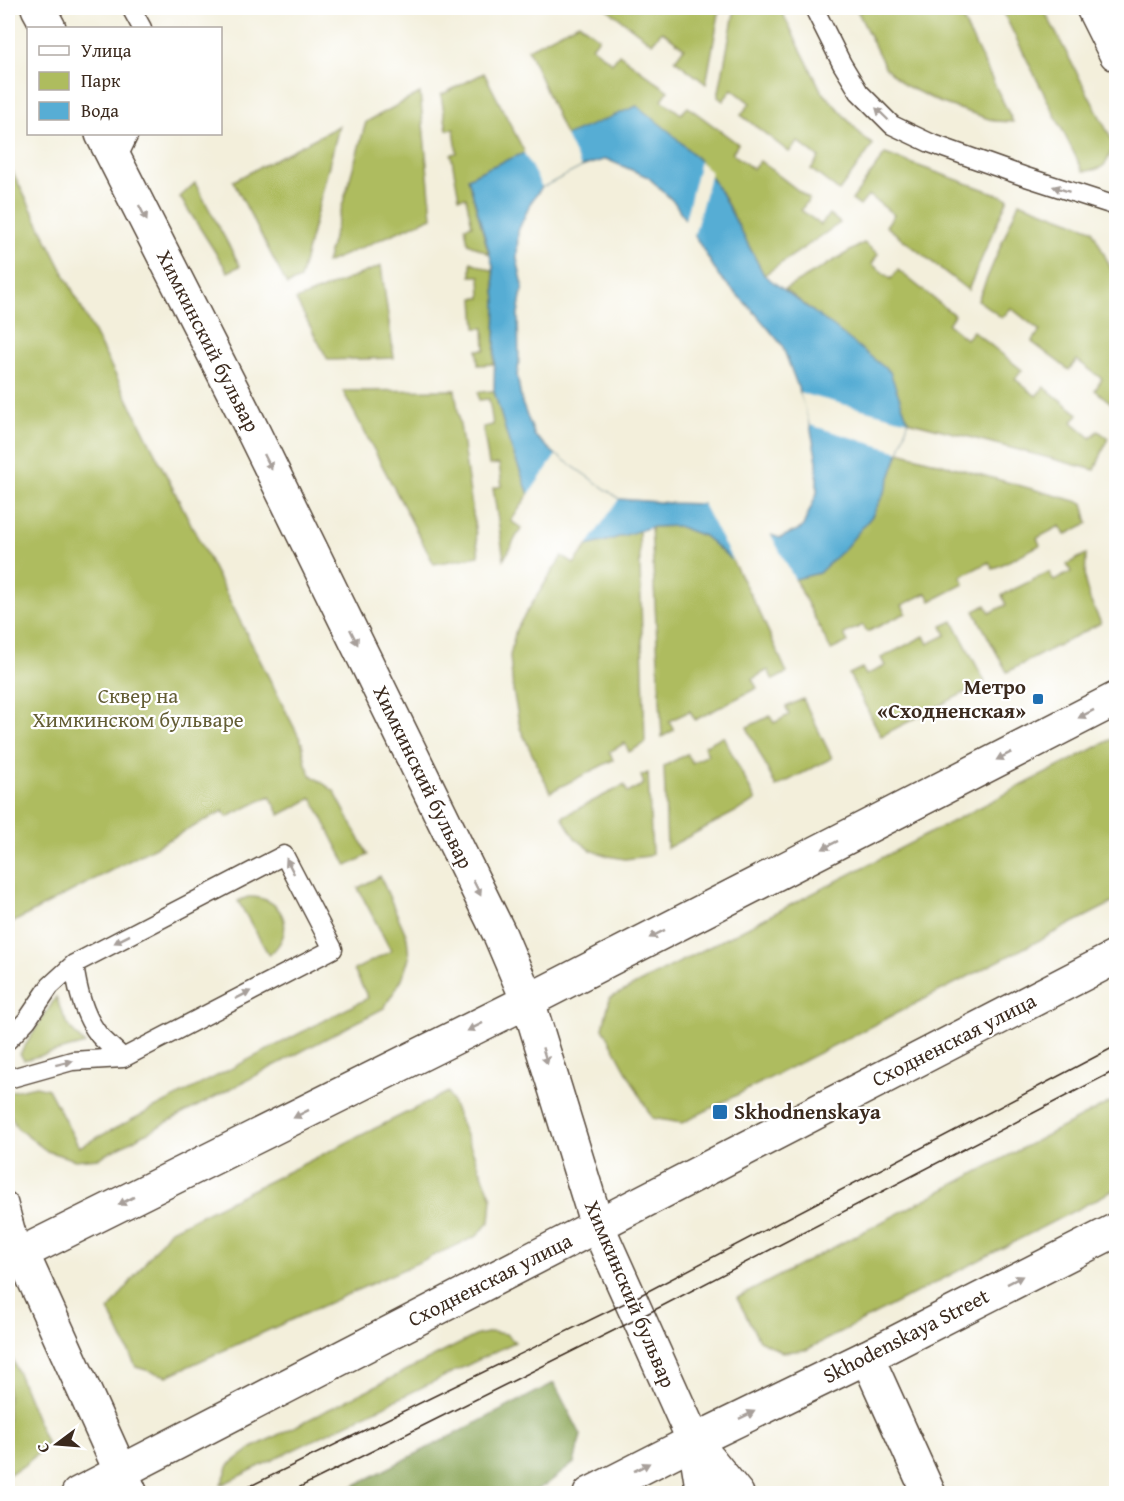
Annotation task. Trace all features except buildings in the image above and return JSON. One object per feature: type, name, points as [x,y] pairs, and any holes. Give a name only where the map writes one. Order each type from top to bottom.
[{"type":"main road","points":[[38,8],[48,27]]},
{"type":"main road","points":[[1093,8],[1116,54]]},
{"type":"main road","name":"Химкинский бульвар","points":[[116,143],[244,413],[500,935],[528,1001],[597,1225],[694,1441]]},
{"type":"main road","points":[[126,1483],[15,1257],[528,1001],[1116,699]]},
{"type":"main road","name":"Сходненская улица","points":[[78,1494],[126,1483],[597,1225],[1116,957]]},
{"type":"main road","name":"Skhodenskaya Street","points":[[694,1441],[867,1357],[1116,1230]]},
{"type":"main road","points":[[867,1357],[929,1494]]},
{"type":"main road","points":[[590,1494],[694,1441]]},
{"type":"main road","points":[[694,1441],[703,1494]]},
{"type":"main road","points":[[694,1441],[737,1494]]},
{"type":"lane","points":[[131,8],[141,27]]},
{"type":"lane","points":[[814,8],[859,92],[892,124],[930,143],[1116,207]]},
{"type":"lane","points":[[8,1040],[27,1020],[50,986],[74,964],[284,855],[333,949],[123,1058],[72,1061],[8,1079]]},
{"type":"lane","points":[[74,964],[76,986],[85,1011],[98,1033],[123,1058]]},
{"type":"lane","points":[[8,1202],[15,1257]]},
{"type":"green space","points":[[606,8],[720,8],[706,84],[675,60],[684,48],[662,31],[652,43]]},
{"type":"green space","points":[[735,8],[780,8],[821,90],[873,145],[839,191],[811,169],[819,158],[798,142],[789,152],[741,115],[750,103],[732,89],[723,101],[718,97]]},
{"type":"green space","points":[[856,8],[957,8],[1013,122],[995,121],[939,102],[904,85],[885,67]]},
{"type":"green space","points":[[1001,8],[1043,8],[1114,144],[1107,161],[1101,167],[1083,171]]},
{"type":"green space","points":[[579,23],[599,38],[592,47],[612,63],[619,54],[668,91],[662,100],[681,114],[688,107],[738,144],[732,153],[753,169],[760,161],[809,199],[801,210],[821,225],[829,214],[840,223],[764,275],[721,192],[637,106],[566,137],[528,49]]},
{"type":"green space","points":[[484,73],[525,153],[468,178],[489,254],[468,243],[465,227],[472,225],[466,197],[459,198],[451,154],[457,153],[454,129],[447,130],[441,95]]},
{"type":"green space","points":[[420,93],[432,217],[326,263],[366,122]]},
{"type":"green space","points":[[339,126],[300,279],[287,285],[233,181]]},
{"type":"green space","points":[[885,154],[1008,198],[968,290],[886,226],[894,215],[869,195],[860,206],[852,200]]},
{"type":"green space","name":"Сквер на Химкинском бульваре","points":[[8,163],[302,743],[306,764],[311,775],[334,791],[368,855],[347,866],[312,798],[280,815],[270,796],[227,817],[223,811],[8,925]]},
{"type":"green space","points":[[195,183],[240,266],[228,272],[180,197]]},
{"type":"green space","points":[[1019,202],[1092,229],[1116,279],[1116,407],[1095,390],[1102,379],[1077,360],[1069,370],[1032,342],[1040,331],[1011,308],[1002,318],[978,300]]},
{"type":"green space","points":[[864,243],[878,254],[872,264],[891,279],[898,270],[954,315],[948,324],[966,339],[973,331],[1022,370],[1015,379],[1036,396],[1044,387],[1078,414],[1072,422],[1091,438],[1098,431],[1108,438],[1095,470],[908,421],[889,372],[785,289]]},
{"type":"green space","points":[[471,262],[493,271],[496,300],[494,364],[478,365],[477,350],[485,350],[484,328],[476,328],[474,298],[481,298],[480,276],[471,276]]},
{"type":"green space","points":[[381,266],[394,358],[328,360],[296,300]]},
{"type":"green space","points":[[455,390],[479,556],[434,564],[343,391]]},
{"type":"green space","points":[[494,391],[509,442],[529,494],[511,521],[521,528],[504,559],[493,488],[502,486],[499,464],[489,465],[483,427],[493,425],[489,399],[479,400],[478,392]]},
{"type":"green space","points":[[899,452],[1083,503],[1088,523],[1065,535],[1060,526],[1037,538],[1040,545],[993,569],[989,562],[961,576],[964,584],[931,601],[927,593],[902,605],[906,613],[867,632],[863,625],[844,634],[848,642],[831,650],[795,579],[819,573],[872,516],[886,489]]},
{"type":"green space","points":[[677,526],[704,536],[732,560],[760,613],[787,673],[773,680],[768,670],[752,679],[757,688],[695,720],[690,711],[669,721],[674,730],[662,737],[651,527]]},
{"type":"green space","points":[[639,530],[645,743],[629,752],[625,743],[609,752],[613,760],[550,792],[520,728],[510,656],[516,629],[562,556],[574,564],[587,546]]},
{"type":"green space","points":[[1086,554],[1085,582],[1090,600],[1101,623],[1007,672],[974,611],[986,605],[990,613],[1006,605],[1002,595],[1049,572],[1054,581],[1071,572],[1067,564]]},
{"type":"green space","points":[[953,621],[985,682],[881,736],[849,674],[862,668],[866,675],[885,666],[881,658],[924,636],[928,644],[946,635],[942,626]]},
{"type":"green space","points":[[803,699],[832,758],[776,787],[747,727],[770,716],[774,723],[789,715],[786,707]]},
{"type":"green space","points":[[723,736],[756,801],[667,848],[664,766],[687,754],[692,763],[708,755],[704,746]]},
{"type":"green space","points":[[1116,737],[1116,901],[682,1123],[652,1118],[603,1028],[610,998]]},
{"type":"green space","points":[[648,773],[652,854],[625,859],[608,856],[591,850],[575,838],[562,817],[624,785],[628,793],[644,784],[641,776]]},
{"type":"green space","points":[[380,876],[407,937],[409,958],[402,979],[384,1008],[99,1158],[75,1160],[47,1151],[17,1128],[8,1110],[8,1092],[36,1086],[48,1089],[79,1147],[368,998],[354,970],[391,951],[358,888]]},
{"type":"green space","points":[[248,897],[271,902],[283,917],[285,926],[283,936],[278,946],[269,955],[238,901]]},
{"type":"green space","points":[[56,997],[67,1023],[85,1044],[24,1060],[20,1054]]},
{"type":"green space","points":[[448,1092],[492,1198],[490,1221],[477,1236],[167,1376],[136,1367],[109,1310],[169,1231]]},
{"type":"green space","points":[[1116,1099],[1116,1189],[806,1350],[782,1352],[759,1340],[737,1298]]},
{"type":"green space","points":[[492,1332],[506,1334],[515,1342],[221,1485],[229,1465],[252,1448],[477,1335]]},
{"type":"green space","points":[[8,1356],[12,1358],[47,1445],[25,1465],[8,1475]]},
{"type":"green space","points":[[554,1383],[581,1435],[574,1463],[547,1484],[528,1494],[340,1493]]},
{"type":"water","points":[[637,106],[670,132],[700,161],[721,193],[764,275],[890,372],[908,421],[886,489],[872,516],[846,547],[819,573],[780,580],[732,560],[704,536],[677,526],[651,527],[587,546],[542,520],[529,494],[509,442],[494,391],[496,300],[493,266],[468,178]],"holes":[[[606,159],[648,177],[675,203],[719,276],[782,345],[805,406],[817,461],[817,493],[802,528],[780,538],[756,530],[703,504],[619,499],[556,455],[535,436],[522,403],[517,375],[519,363],[518,314],[523,285],[517,259],[518,231],[531,202],[542,187],[581,167]]]},
{"type":"pier","points":[[565,134],[581,167],[542,187],[523,151]]},
{"type":"pier","points":[[700,161],[711,172],[693,240],[684,224]]},
{"type":"pier","points":[[800,393],[908,421],[899,452],[810,425]]},
{"type":"pier","points":[[556,455],[619,499],[585,548],[559,539],[540,522],[527,497]]},
{"type":"pier","points":[[706,502],[769,531],[796,582],[780,583],[754,576],[735,565],[703,504]]},
{"type":"tram line","points":[[234,1494],[631,1300],[1116,1046]]},
{"type":"tram line","points":[[286,1494],[639,1318],[1116,1070]]},
{"type":"place","name":"Метро «Сходненская»","points":[[1038,699]]},
{"type":"place","name":"Skhodnenskaya","points":[[720,1112]]}]
